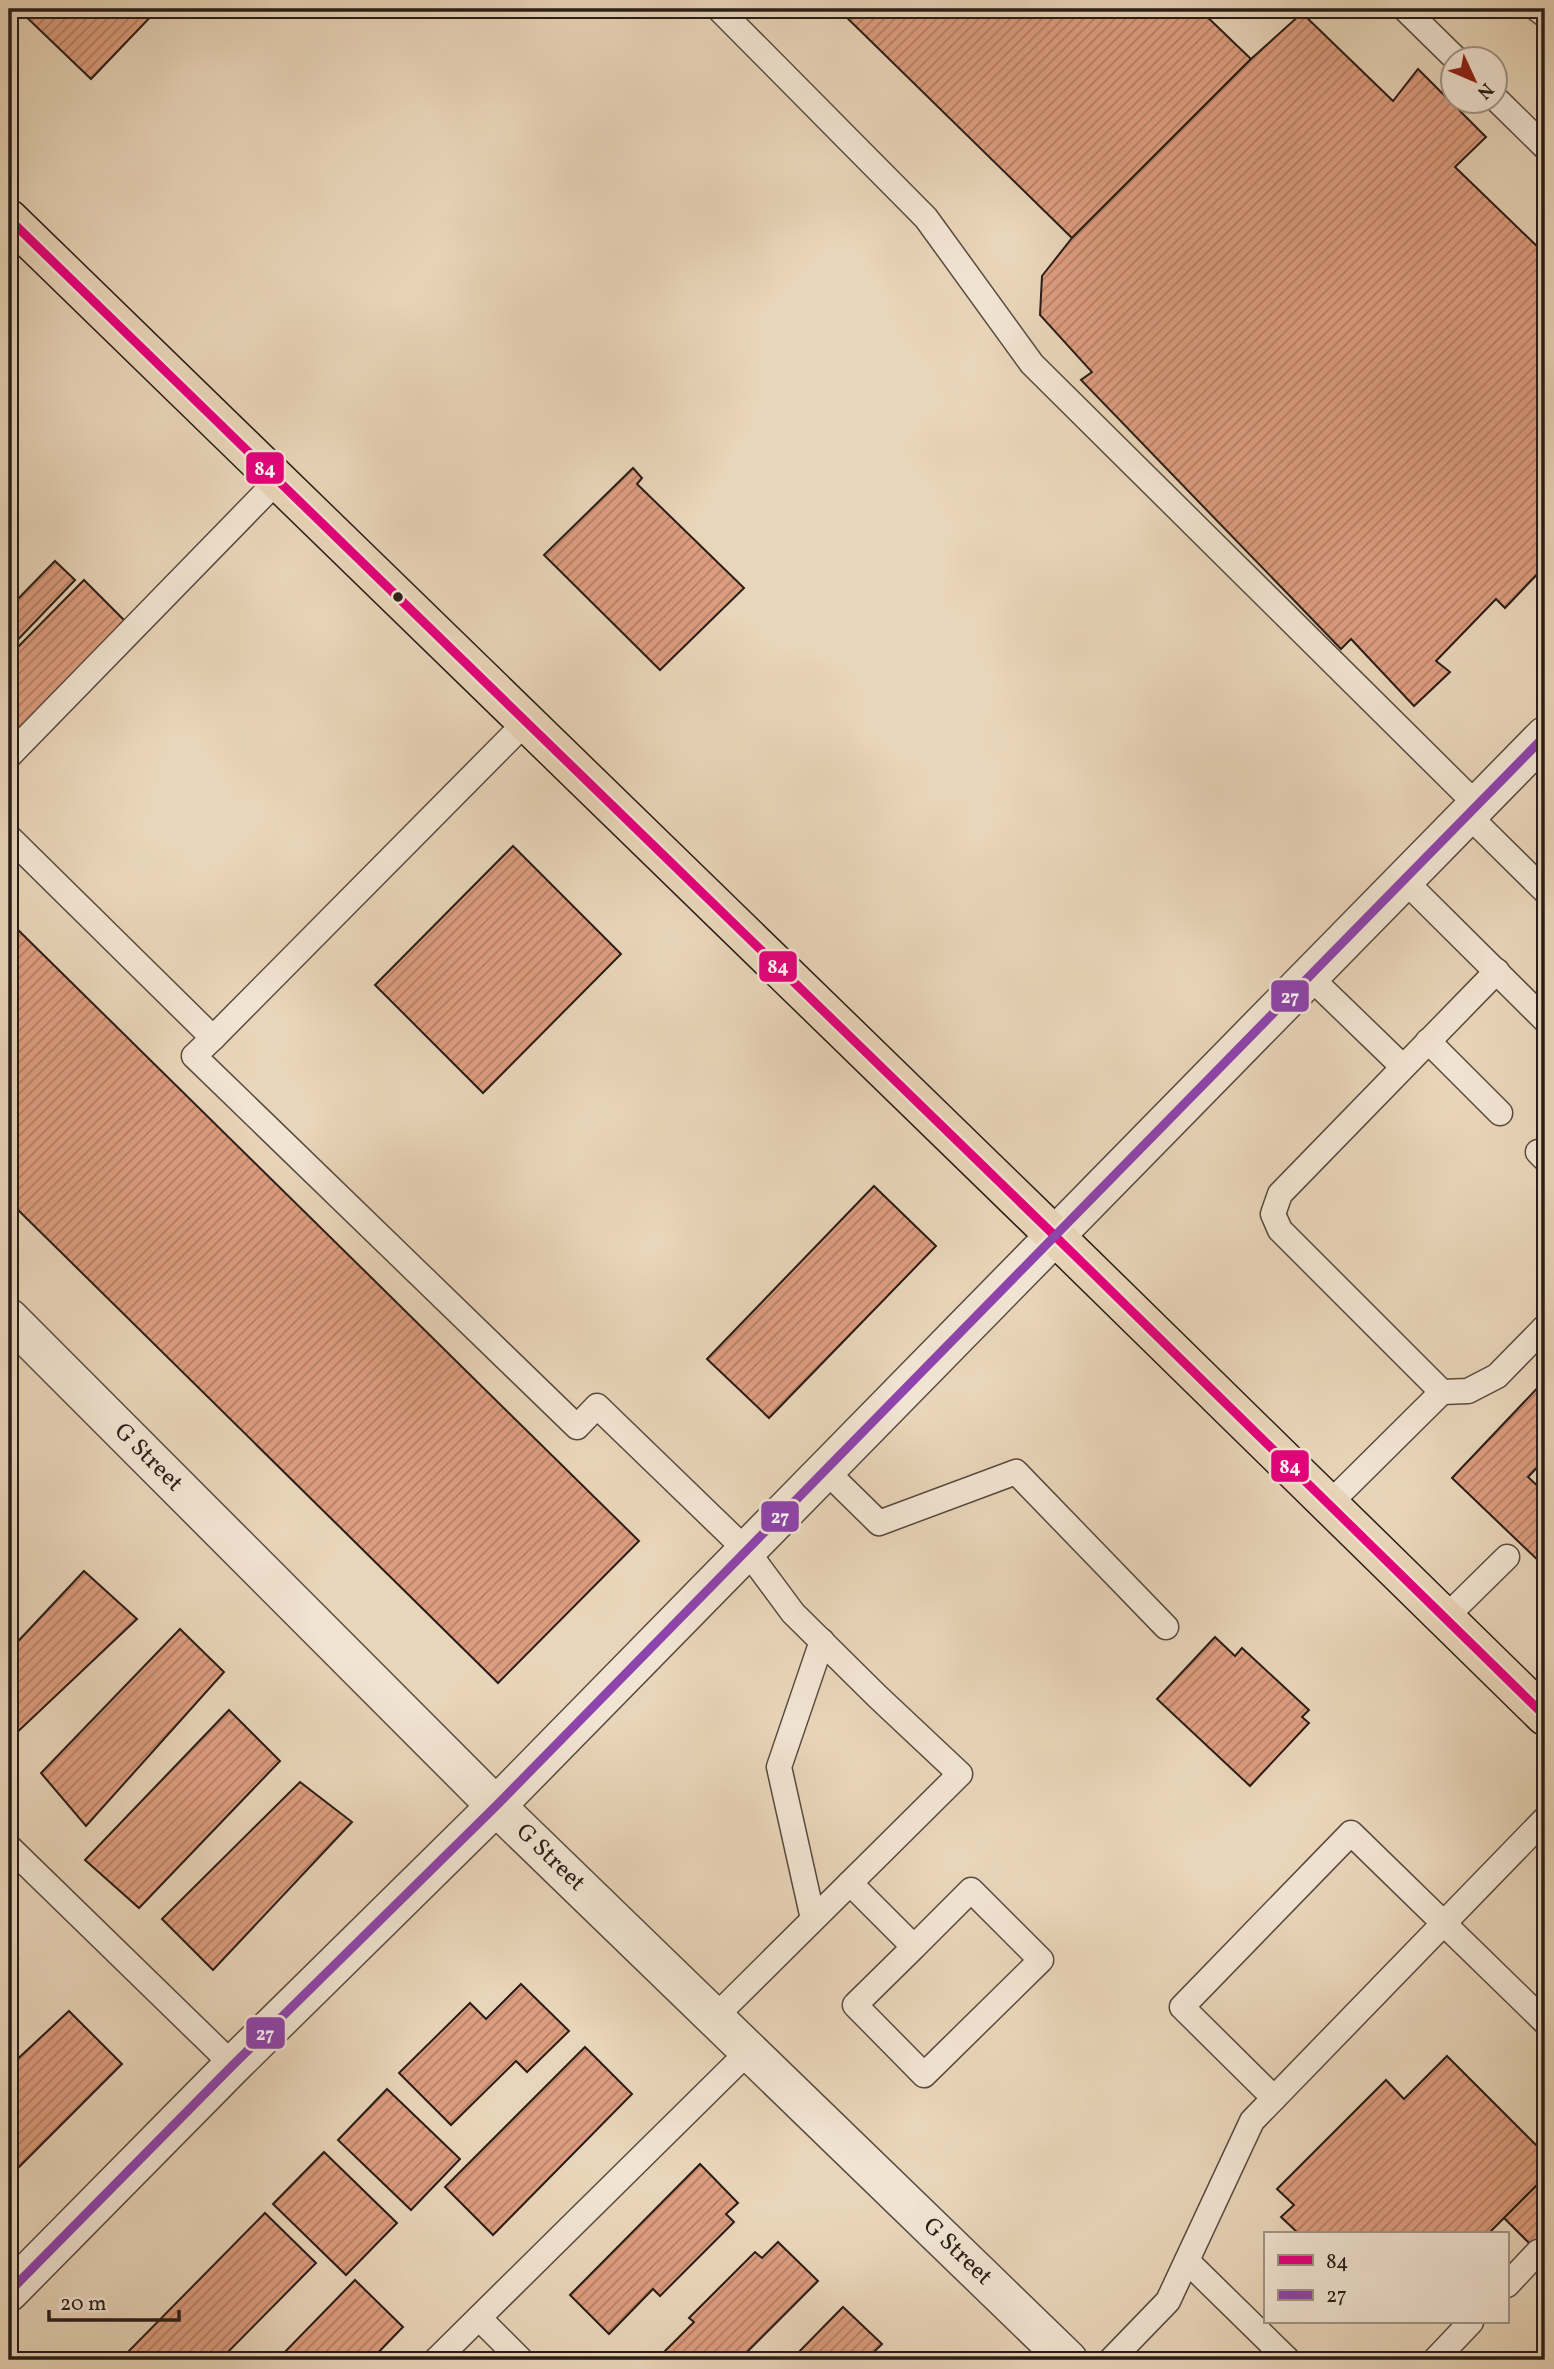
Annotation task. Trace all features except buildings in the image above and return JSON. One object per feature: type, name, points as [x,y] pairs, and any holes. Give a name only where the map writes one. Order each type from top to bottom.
[{"type":"highway","points":[[9,219],[1545,1716]]},
{"type":"street","points":[[9,2292],[826,1471],[1545,736]]},
{"type":"street","name":"G Street","points":[[9,1318],[496,1805],[1068,2360]]},
{"type":"lane","points":[[719,9],[926,218],[1032,364],[1473,810],[1545,891]]},
{"type":"lane","points":[[1405,9],[1443,46]]},
{"type":"lane","points":[[1537,9],[1545,15]]},
{"type":"lane","points":[[1508,111],[1545,147]]},
{"type":"lane","points":[[9,756],[277,481]]},
{"type":"lane","points":[[526,722],[194,1056],[577,1427],[597,1406],[747,1551],[793,1613],[960,1774],[715,2017]]},
{"type":"lane","points":[[9,837],[213,1038]]},
{"type":"lane","points":[[1404,880],[1545,1020]]},
{"type":"lane","points":[[1442,1392],[1280,1230],[1273,1214],[1280,1194],[1497,971]]},
{"type":"lane","points":[[1310,977],[1403,1067]]},
{"type":"lane","points":[[1428,1041],[1500,1113]]},
{"type":"lane","points":[[1329,1504],[1442,1392],[1468,1391],[1497,1377],[1545,1327]]},
{"type":"lane","points":[[826,1471],[879,1523],[1016,1472],[1166,1627]]},
{"type":"lane","points":[[1446,1618],[1507,1557]]},
{"type":"lane","points":[[813,1919],[779,1768],[822,1641]]},
{"type":"lane","points":[[1111,2360],[1168,2301],[1252,2121],[1545,1819]]},
{"type":"lane","points":[[1274,2098],[1182,2007],[1351,1833],[1545,2022]]},
{"type":"lane","points":[[9,1847],[233,2065]]},
{"type":"lane","points":[[850,1883],[914,1947]]},
{"type":"lane","points":[[971,1890],[1041,1960],[924,2075],[855,2006],[914,1947],[971,1890]]},
{"type":"lane","points":[[436,2360],[749,2051]]},
{"type":"lane","points":[[1508,2284],[1538,2252]]},
{"type":"lane","points":[[1186,2261],[1288,2360]]},
{"type":"lane","points":[[479,2318],[521,2360]]},
{"type":"lane","points":[[1434,2360],[1469,2324]]},
{"type":"transit line","name":"84","points":[[9,219],[1545,1716]]},
{"type":"transit line","name":"27","points":[[9,2292],[233,2065],[496,1806],[1545,736]]}]
